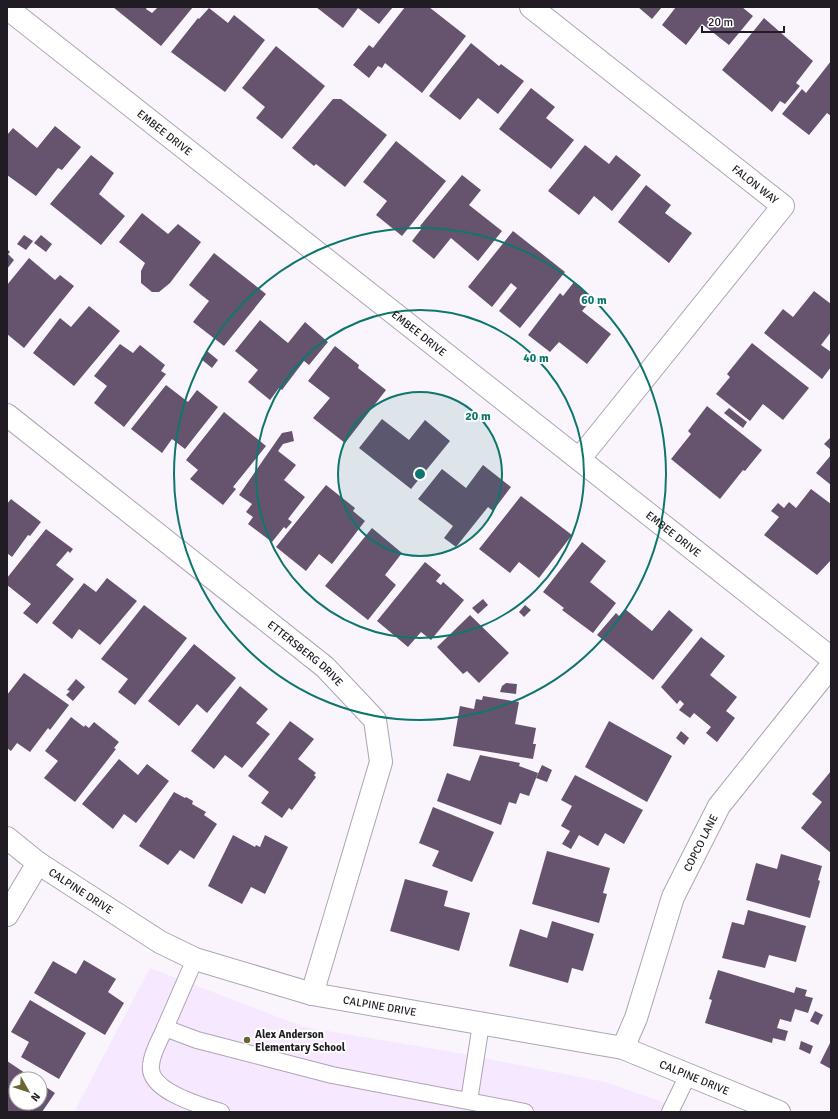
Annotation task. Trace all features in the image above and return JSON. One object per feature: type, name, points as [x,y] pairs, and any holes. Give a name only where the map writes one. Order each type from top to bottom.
[{"type":"street","name":"FALON WAY","points":[[531,7],[783,206],[580,458]]},
{"type":"street","name":"EMBEE DRIVE","points":[[7,8],[580,458],[831,658]]},
{"type":"street","name":"ETTERSBERG DRIVE","points":[[7,416],[325,667],[375,720],[381,762],[312,994]]},
{"type":"street","name":"COPCO LANE","points":[[623,1048],[636,1018],[672,897],[719,806],[831,666]]},
{"type":"street","name":"CALPINE DRIVE","points":[[7,838],[38,862],[160,942],[195,959],[312,994],[623,1048],[779,1112]]},
{"type":"street","points":[[7,915],[38,862]]},
{"type":"lane","points":[[195,959],[154,1052],[150,1067],[157,1083],[170,1093],[221,1112]]},
{"type":"lane","points":[[469,1101],[481,1024]]},
{"type":"lane","points":[[165,1028],[197,1040],[332,1075],[525,1112]]},
{"type":"lane","points":[[670,1112],[688,1075]]},
{"type":"shaded area","name":"Alex Anderson Elementary School","points":[[150,968],[304,1027],[459,1053],[605,1082],[691,1112],[74,1112]]},
{"type":"building","points":[[113,7],[147,7],[146,9],[152,13],[158,7],[193,7],[161,46]]},
{"type":"building","points":[[316,7],[393,7],[379,24],[358,8],[343,28]]},
{"type":"building","points":[[405,7],[429,7],[466,36],[422,93],[385,63],[382,68],[378,66],[369,78],[353,65],[369,45],[373,48]]},
{"type":"building","points":[[638,7],[662,7],[652,19]]},
{"type":"building","points":[[676,7],[742,7],[753,16],[729,45],[702,24],[686,45],[662,25]]},
{"type":"building","points":[[209,8],[228,23],[234,15],[265,40],[225,92],[171,52],[198,18],[199,19]]},
{"type":"building","points":[[764,18],[813,61],[796,83],[800,86],[785,104],[780,101],[772,112],[722,70]]},
{"type":"building","points":[[471,43],[499,66],[501,64],[524,81],[498,114],[478,98],[460,120],[429,96]]},
{"type":"building","points":[[276,46],[325,86],[282,139],[256,118],[265,107],[242,88]]},
{"type":"building","points":[[831,61],[831,116],[827,113],[809,135],[782,114],[802,89],[806,93]]},
{"type":"building","points":[[531,88],[555,107],[546,118],[574,140],[551,169],[499,129]]},
{"type":"building","points":[[333,99],[341,99],[387,135],[345,187],[316,164],[314,166],[292,148]]},
{"type":"building","points":[[55,126],[81,147],[62,170],[58,168],[36,196],[7,175],[7,135],[13,128],[37,148]]},
{"type":"building","points":[[396,141],[446,181],[402,236],[376,215],[387,201],[363,182]]},
{"type":"building","points":[[585,145],[609,164],[616,155],[641,175],[612,211],[594,196],[579,215],[548,191]]},
{"type":"building","points":[[91,155],[114,173],[99,194],[125,216],[101,245],[50,204]]},
{"type":"building","points":[[462,175],[481,190],[469,205],[502,231],[478,261],[451,238],[434,259],[412,241],[422,228],[420,226]]},
{"type":"building","points":[[646,185],[671,205],[665,213],[692,233],[669,263],[618,222]]},
{"type":"building","points":[[142,213],[168,234],[178,224],[201,242],[170,283],[159,292],[152,292],[141,283],[141,271],[145,263],[119,242]]},
{"type":"building","points":[[513,231],[565,272],[520,328],[499,311],[517,288],[511,283],[492,307],[468,287]]},
{"type":"building","points":[[24,235],[33,241],[26,250],[17,244]]},
{"type":"building","points":[[41,235],[52,244],[46,252],[34,243]]},
{"type":"building","points":[[7,249],[10,252],[8,254],[14,260],[7,269]]},
{"type":"building","points":[[214,253],[266,294],[224,346],[193,322],[209,301],[189,285]]},
{"type":"building","points":[[29,258],[55,280],[60,275],[74,286],[24,348],[7,334],[7,285]]},
{"type":"building","points":[[574,282],[593,298],[582,311],[611,334],[587,364],[559,342],[550,352],[528,335],[560,293],[563,296]]},
{"type":"building","points":[[814,291],[831,304],[831,332],[821,345],[831,352],[831,367],[822,379],[764,333],[783,309],[793,317]]},
{"type":"building","points":[[89,306],[120,331],[74,386],[33,353],[60,318],[71,327]]},
{"type":"building","points":[[260,320],[288,343],[305,322],[328,342],[309,365],[304,361],[282,390],[279,388],[270,400],[248,382],[258,370],[235,351]]},
{"type":"building","points":[[752,343],[809,388],[783,420],[763,404],[750,421],[716,394],[730,377],[727,374]]},
{"type":"building","points":[[120,344],[133,353],[140,345],[165,365],[161,371],[166,374],[124,427],[94,403],[107,386],[94,376]]},
{"type":"building","points":[[335,346],[359,365],[358,368],[386,390],[345,443],[313,418],[330,398],[308,381]]},
{"type":"building","points":[[207,351],[218,360],[212,368],[201,359]]},
{"type":"building","points":[[166,385],[188,402],[197,390],[218,407],[185,449],[172,439],[162,453],[131,429]]},
{"type":"building","points":[[707,406],[762,450],[745,471],[743,470],[720,499],[671,459],[691,434],[688,431]]},
{"type":"building","points":[[729,408],[747,422],[743,428],[724,413]]},
{"type":"building","points":[[224,412],[266,446],[233,487],[236,489],[223,505],[190,479],[198,470],[186,460]]},
{"type":"building","points":[[382,419],[409,440],[425,420],[450,441],[411,489],[359,448]]},
{"type":"building","points":[[292,431],[294,441],[283,444],[278,451],[296,465],[284,480],[305,497],[288,519],[292,522],[286,529],[284,527],[272,542],[248,524],[253,517],[246,512],[252,504],[239,495],[282,433]]},
{"type":"building","points":[[831,437],[831,450],[824,444]]},
{"type":"building","points":[[831,455],[831,485],[816,473]]},
{"type":"building","points":[[483,465],[511,487],[493,511],[488,507],[456,547],[444,538],[453,526],[418,499],[442,469],[466,488]]},
{"type":"building","points":[[326,485],[355,508],[353,511],[365,521],[332,564],[319,554],[306,571],[276,547]]},
{"type":"building","points":[[811,489],[831,504],[831,560],[817,575],[764,535],[779,517],[771,511],[778,503],[784,508],[789,502],[796,508]]},
{"type":"building","points":[[521,496],[572,535],[539,578],[519,562],[510,573],[479,549]]},
{"type":"building","points":[[11,499],[41,522],[30,536],[28,535],[12,557],[7,553],[7,504]]},
{"type":"building","points":[[372,528],[402,553],[385,575],[396,585],[368,620],[325,586]]},
{"type":"building","points":[[46,529],[73,549],[70,553],[68,551],[56,565],[74,579],[37,624],[23,613],[31,604],[7,585],[7,578]]},
{"type":"building","points":[[582,542],[606,561],[590,582],[616,603],[593,633],[562,610],[564,608],[543,592]]},
{"type":"building","points":[[425,562],[441,575],[436,581],[441,585],[443,582],[464,600],[431,640],[421,632],[408,647],[377,621]]},
{"type":"building","points":[[107,578],[137,601],[100,645],[79,629],[72,639],[52,623],[84,583],[96,592]]},
{"type":"building","points":[[483,599],[488,605],[478,614],[472,608]]},
{"type":"building","points":[[144,605],[187,638],[135,705],[118,692],[128,679],[101,659]]},
{"type":"building","points":[[525,605],[531,610],[524,617],[519,612]]},
{"type":"building","points":[[625,609],[652,631],[669,610],[693,630],[653,680],[597,635],[616,613],[619,616]]},
{"type":"building","points":[[470,615],[509,653],[479,683],[467,671],[463,674],[437,647]]},
{"type":"building","points":[[701,637],[725,656],[710,675],[737,697],[726,711],[735,718],[717,742],[706,733],[711,727],[694,713],[690,718],[679,710],[684,704],[680,700],[677,704],[661,687]]},
{"type":"building","points":[[194,644],[236,678],[207,713],[197,704],[179,726],[148,701]]},
{"type":"building","points":[[24,673],[69,705],[50,730],[48,728],[30,752],[17,743],[11,751],[7,748],[7,695]]},
{"type":"building","points":[[76,679],[85,687],[73,701],[66,695],[70,691],[67,690]]},
{"type":"building","points":[[506,683],[517,684],[516,694],[500,692],[502,686]]},
{"type":"building","points":[[240,686],[268,709],[256,723],[270,734],[242,768],[225,755],[214,769],[191,751]]},
{"type":"building","points":[[483,696],[519,702],[515,724],[536,728],[533,744],[536,744],[533,759],[453,746],[460,706],[474,709],[476,699],[482,700]]},
{"type":"building","points":[[71,717],[84,727],[85,725],[89,728],[94,722],[119,742],[114,748],[116,749],[75,802],[44,778],[58,761],[45,751]]},
{"type":"building","points":[[290,721],[314,739],[298,759],[316,773],[314,775],[316,777],[292,810],[289,808],[282,818],[261,803],[269,792],[248,776]]},
{"type":"building","points":[[609,721],[672,756],[647,802],[585,767]]},
{"type":"building","points":[[681,731],[689,738],[684,745],[676,738]]},
{"type":"building","points":[[480,755],[520,763],[519,766],[538,773],[529,796],[520,793],[516,804],[509,802],[501,825],[437,801],[447,773],[470,781]]},
{"type":"building","points":[[119,759],[138,775],[147,764],[169,781],[136,823],[124,814],[113,829],[82,804]]},
{"type":"building","points":[[542,765],[552,770],[547,782],[536,778]]},
{"type":"building","points":[[831,771],[831,853],[801,828],[822,802],[812,794]]},
{"type":"building","points":[[575,775],[643,810],[624,844],[605,833],[598,846],[579,835],[571,849],[562,844],[570,831],[561,826],[572,806],[561,800]]},
{"type":"building","points":[[174,792],[193,801],[192,804],[206,812],[204,815],[217,824],[194,859],[180,850],[168,865],[139,846]]},
{"type":"building","points":[[433,807],[494,832],[472,882],[432,866],[439,851],[419,843]]},
{"type":"building","points":[[233,835],[255,847],[256,845],[260,847],[265,835],[288,847],[265,894],[251,887],[242,904],[208,886]]},
{"type":"building","points":[[547,851],[610,868],[603,893],[607,894],[599,923],[532,904]]},
{"type":"building","points":[[781,854],[822,866],[818,880],[820,881],[810,918],[746,900],[756,863],[777,869]]},
{"type":"building","points":[[405,879],[448,891],[444,906],[470,913],[459,951],[390,931]]},
{"type":"building","points":[[748,910],[806,926],[796,962],[769,955],[765,968],[722,958],[732,922],[744,925]]},
{"type":"building","points":[[552,921],[594,934],[583,971],[572,968],[568,983],[509,966],[520,929],[547,938]]},
{"type":"building","points":[[84,960],[116,979],[108,992],[124,1003],[105,1035],[34,993],[53,961],[76,974]]},
{"type":"building","points":[[718,970],[794,993],[796,987],[807,990],[805,996],[813,998],[808,1013],[795,1009],[791,1022],[780,1019],[777,1028],[788,1031],[785,1041],[773,1038],[772,1043],[705,1023],[712,1000],[709,999]]},
{"type":"building","points":[[30,1000],[86,1033],[59,1079],[48,1073],[48,1071],[45,1071],[21,1057],[29,1042],[11,1032]]},
{"type":"building","points":[[815,1011],[823,1015],[818,1025],[810,1021]]},
{"type":"building","points":[[801,1041],[813,1046],[810,1054],[799,1049]]},
{"type":"building","points":[[831,1041],[831,1069],[820,1063]]},
{"type":"building","points":[[7,1061],[22,1071],[8,1071],[8,1111],[43,1111],[7,1112]]},
{"type":"building","points":[[48,1088],[55,1093],[48,1103]]},
{"type":"place","name":"Alex Anderson Elementary School","points":[[247,1040]]}]
